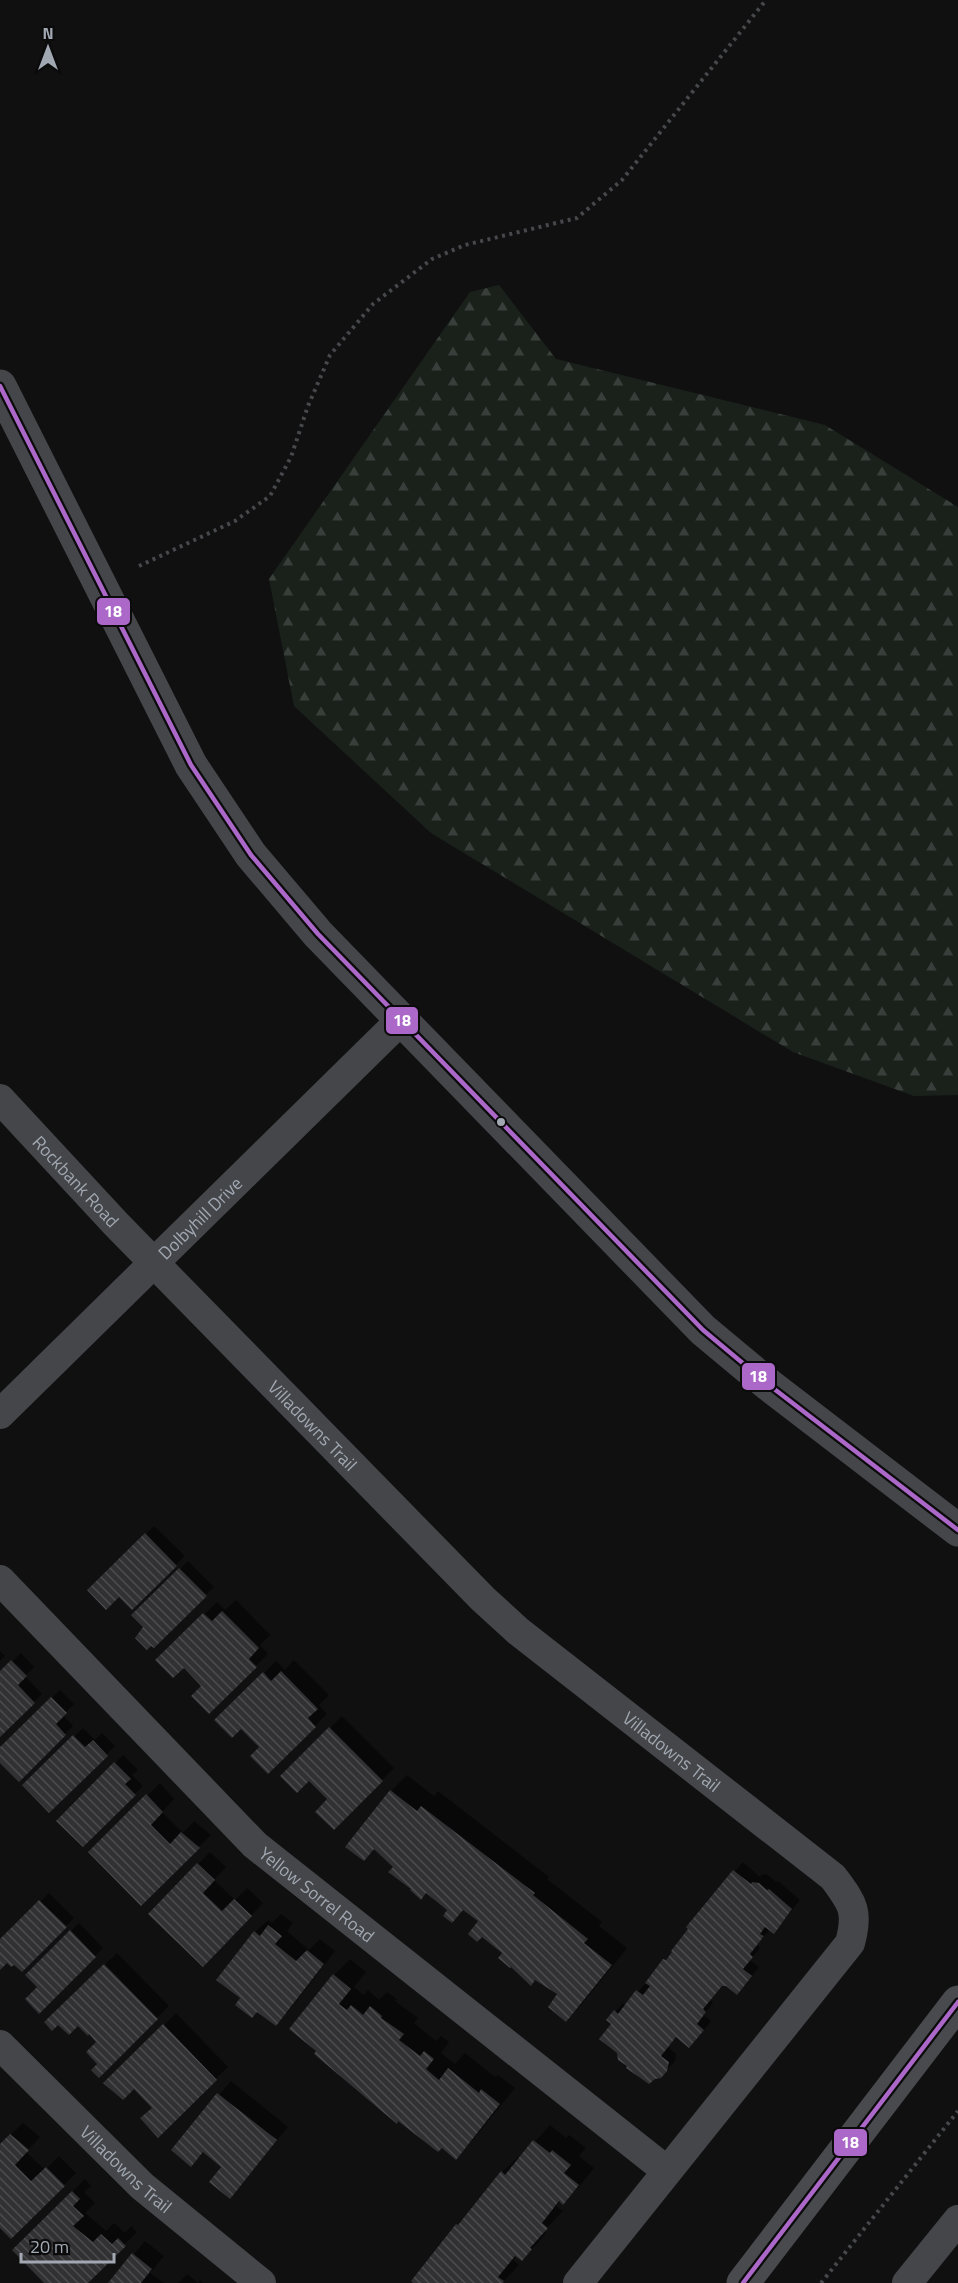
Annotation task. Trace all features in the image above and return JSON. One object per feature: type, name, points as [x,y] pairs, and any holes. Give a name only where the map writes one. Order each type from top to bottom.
[{"type":"main road","points":[[743,2283],[958,2002]]},
{"type":"street","points":[[0,386],[190,765],[251,855],[318,934],[703,1330],[769,1385],[958,1530]]},
{"type":"street","name":"Dolbyhill Drive","points":[[0,1414],[401,1020]]},
{"type":"street","name":"Rockbank Road","points":[[0,1099],[50,1155],[154,1263]]},
{"type":"street","name":"Villadowns Trail","points":[[154,1263],[518,1631],[833,1877],[852,1903],[855,1924],[850,1943],[578,2283]]},
{"type":"street","name":"Yellow Sorrel Road","points":[[0,1580],[255,1845],[667,2171]]},
{"type":"street","name":"Villadowns Trail","points":[[0,2045],[142,2186],[261,2283]]},
{"type":"street","points":[[907,2283],[958,2220]]},
{"type":"path","points":[[139,566],[236,521],[270,496],[291,457],[308,406],[330,355],[374,304],[432,259],[465,245],[577,218],[622,180],[766,0]]},
{"type":"path","points":[[821,2283],[958,2111]]},
{"type":"green space","points":[[499,285],[556,359],[825,425],[958,507],[958,1095],[914,1096],[793,1052],[431,833],[294,706],[269,579],[470,292]]},
{"type":"building","points":[[145,1533],[177,1566],[132,1610],[119,1597],[106,1610],[87,1590]]},
{"type":"building","points":[[179,1568],[207,1596],[154,1648],[151,1646],[147,1650],[135,1638],[143,1627],[131,1615]]},
{"type":"building","points":[[222,1611],[259,1648],[249,1659],[257,1667],[209,1714],[191,1696],[201,1686],[184,1668],[173,1678],[155,1660],[203,1613],[212,1621]]},
{"type":"building","points":[[11,1660],[27,1676],[18,1685],[35,1703],[0,1737],[0,1671]]},
{"type":"building","points":[[281,1671],[318,1709],[308,1718],[316,1727],[268,1774],[250,1756],[259,1747],[241,1729],[232,1738],[214,1720],[263,1672],[271,1681]]},
{"type":"building","points":[[51,1697],[67,1713],[56,1724],[66,1735],[19,1782],[0,1763],[0,1747]]},
{"type":"building","points":[[329,1727],[383,1781],[334,1830],[315,1812],[327,1799],[309,1781],[297,1793],[280,1776]]},
{"type":"building","points":[[73,1735],[85,1747],[93,1740],[108,1756],[49,1813],[22,1785]]},
{"type":"building","points":[[114,1762],[131,1779],[125,1784],[136,1795],[83,1847],[56,1821]]},
{"type":"building","points":[[390,1790],[417,1811],[421,1806],[535,1893],[533,1895],[588,1939],[584,1943],[612,1965],[566,2022],[548,2007],[557,1994],[535,1980],[531,1986],[498,1958],[502,1953],[482,1937],[477,1942],[468,1934],[478,1921],[463,1910],[452,1923],[443,1916],[447,1910],[426,1893],[421,1900],[411,1889],[388,1872],[393,1867],[374,1849],[364,1861],[345,1847]]},
{"type":"building","points":[[146,1794],[163,1812],[151,1825],[170,1844],[181,1832],[200,1848],[141,1906],[88,1852]]},
{"type":"building","points":[[197,1863],[215,1880],[203,1893],[222,1911],[234,1899],[252,1916],[203,1967],[148,1914]]},
{"type":"building","points":[[733,1870],[751,1884],[752,1882],[759,1883],[767,1890],[769,1889],[792,1909],[774,1934],[765,1927],[760,1934],[764,1936],[750,1954],[753,1957],[743,1969],[752,1976],[737,1995],[726,1986],[722,1986],[703,2009],[706,2012],[697,2024],[704,2030],[689,2048],[676,2037],[661,2056],[669,2062],[667,2071],[661,2078],[649,2084],[626,2068],[627,2066],[618,2060],[617,2053],[599,2039],[611,2024],[606,2020],[614,2010],[618,2014],[636,1990],[643,1995],[650,1986],[645,1983],[663,1959],[666,1960],[688,1929],[686,1927]]},
{"type":"building","points":[[39,1900],[67,1927],[22,1972],[14,1965],[11,1967],[7,1963],[0,1970],[0,1939]]},
{"type":"building","points":[[268,1925],[282,1936],[275,1944],[296,1961],[307,1950],[324,1964],[276,2026],[257,2012],[252,2018],[235,2005],[240,1998],[216,1980],[254,1931],[260,1936]]},
{"type":"building","points":[[70,1930],[96,1957],[39,2014],[25,1999],[37,1987],[25,1975]]},
{"type":"building","points":[[104,1964],[158,2019],[99,2078],[91,2070],[97,2064],[86,2052],[96,2042],[89,2034],[88,2036],[78,2026],[69,2035],[58,2025],[52,2031],[44,2022]]},
{"type":"building","points":[[333,1974],[351,1989],[339,2004],[347,2010],[351,2005],[363,2015],[370,2006],[382,2016],[381,2018],[404,2034],[399,2040],[420,2056],[424,2051],[434,2059],[426,2069],[439,2080],[448,2068],[479,2093],[481,2089],[500,2104],[456,2160],[442,2148],[438,2152],[398,2121],[397,2124],[314,2054],[316,2051],[289,2029]]},
{"type":"building","points":[[163,2024],[217,2080],[158,2138],[140,2118],[152,2108],[134,2089],[123,2100],[103,2083]]},
{"type":"building","points":[[217,2093],[277,2140],[230,2199],[209,2182],[221,2167],[203,2152],[191,2167],[171,2150]]},
{"type":"building","points":[[10,2134],[29,2150],[15,2165],[31,2181],[46,2167],[65,2186],[11,2239],[0,2228],[0,2144]]},
{"type":"building","points":[[533,2140],[550,2153],[552,2150],[571,2165],[564,2173],[579,2185],[563,2205],[559,2201],[542,2223],[548,2228],[522,2261],[515,2256],[498,2277],[504,2281],[503,2283],[413,2283],[411,2281],[456,2224],[458,2225],[501,2171],[505,2175]]},
{"type":"building","points":[[72,2191],[80,2199],[73,2206],[84,2216],[73,2226],[93,2242],[101,2234],[112,2244],[118,2238],[126,2246],[88,2283],[44,2283],[12,2250]]},
{"type":"building","points":[[132,2253],[152,2269],[141,2283],[108,2283]]},
{"type":"transit line","name":"18","points":[[0,386],[191,765],[251,855],[318,934],[703,1330],[769,1385],[958,1530]]},
{"type":"transit line","name":"18","points":[[743,2283],[958,2002]]}]
